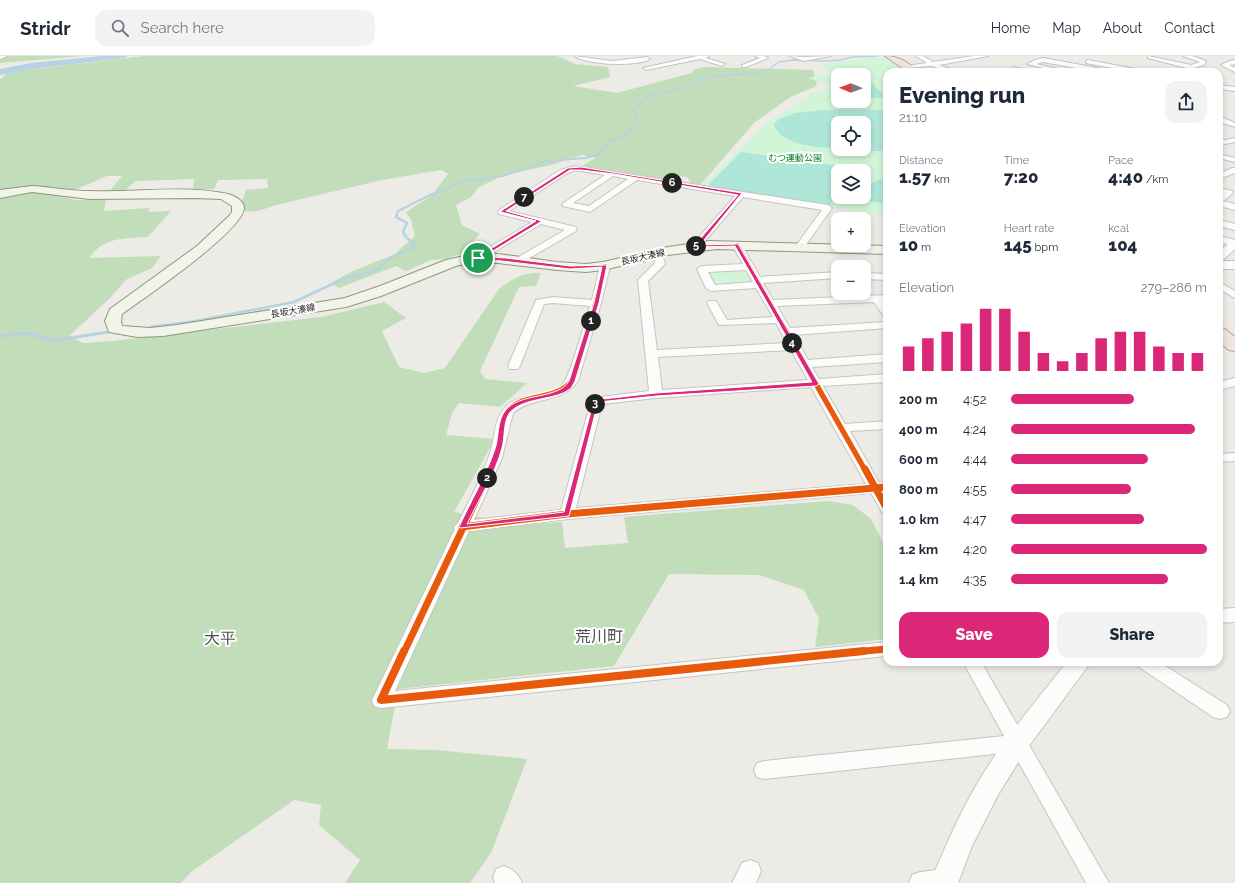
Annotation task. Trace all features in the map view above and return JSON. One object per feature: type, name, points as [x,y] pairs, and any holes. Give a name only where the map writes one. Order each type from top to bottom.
[{"type":"highway","points":[[889,56],[908,68]]},
{"type":"highway","points":[[1223,337],[1235,346]]},
{"type":"main road","name":"長坂大湊線","points":[[0,194],[32,189],[89,195],[196,194],[223,196],[233,200],[238,205],[238,212],[233,219],[202,249],[115,312],[113,321],[115,329],[124,332],[146,332],[178,329],[346,302],[366,297],[451,264],[478,258],[570,268],[605,266],[658,252],[696,246],[737,245],[883,250]]},
{"type":"street","points":[[0,57],[4,56]]},
{"type":"street","points":[[577,56],[586,59],[623,63],[645,58],[664,64]]},
{"type":"street","points":[[586,59],[607,56]]},
{"type":"street","points":[[678,56],[690,59]]},
{"type":"street","points":[[646,68],[706,56]]},
{"type":"street","points":[[744,66],[765,58],[758,56]]},
{"type":"street","points":[[792,56],[804,59],[828,56]]},
{"type":"street","points":[[919,56],[932,64],[944,68]]},
{"type":"street","points":[[918,68],[932,64],[986,56]]},
{"type":"street","points":[[1098,68],[1102,56]]},
{"type":"street","points":[[1150,56],[1191,67],[1202,64],[1203,61],[1186,56]]},
{"type":"street","points":[[1150,56],[1152,62],[1158,66]]},
{"type":"street","points":[[699,57],[722,64]]},
{"type":"street","points":[[1049,68],[1030,64],[1043,60],[1092,68]]},
{"type":"street","points":[[1235,62],[1230,62],[1224,65],[1235,70]]},
{"type":"street","points":[[1223,88],[1235,89]]},
{"type":"street","points":[[1223,121],[1235,125]]},
{"type":"street","points":[[1224,129],[1235,130]]},
{"type":"street","points":[[1223,142],[1235,140]]},
{"type":"street","points":[[1223,147],[1230,148]]},
{"type":"street","points":[[1223,157],[1235,160]]},
{"type":"street","points":[[518,262],[573,229],[502,212],[569,169],[581,168],[828,208],[800,247]]},
{"type":"street","points":[[1223,168],[1234,171]]},
{"type":"street","points":[[1223,176],[1234,171]]},
{"type":"street","points":[[614,173],[566,204],[590,209],[636,177]]},
{"type":"street","points":[[1223,179],[1230,181]]},
{"type":"street","points":[[1223,191],[1229,193],[1223,198]]},
{"type":"street","points":[[696,246],[741,194]]},
{"type":"street","points":[[1223,202],[1235,207]]},
{"type":"street","points":[[478,258],[540,221]]},
{"type":"street","points":[[1223,223],[1235,227]]},
{"type":"street","points":[[1223,240],[1235,243]]},
{"type":"street","points":[[1223,255],[1235,243]]},
{"type":"street","points":[[462,527],[567,514],[881,487],[842,428],[737,245]]},
{"type":"street","points":[[656,394],[643,280],[660,264],[658,252]]},
{"type":"street","points":[[1223,260],[1235,265]]},
{"type":"street","points":[[605,266],[596,303],[572,381],[568,388],[559,392],[522,402],[507,412],[499,448],[491,470],[462,527],[380,700],[883,649]]},
{"type":"street","points":[[749,267],[702,269],[711,288],[831,276]]},
{"type":"street","points":[[871,276],[883,277]]},
{"type":"street","points":[[1223,288],[1235,295]]},
{"type":"street","points":[[770,303],[882,298]]},
{"type":"street","points":[[514,366],[540,302],[553,300],[596,303]]},
{"type":"street","points":[[712,303],[722,322],[780,320]]},
{"type":"street","points":[[786,332],[883,325]]},
{"type":"street","points":[[651,354],[795,346]]},
{"type":"street","points":[[805,364],[883,358]]},
{"type":"street","points":[[567,514],[596,401],[656,394],[883,378]]},
{"type":"street","points":[[1223,385],[1235,382]]},
{"type":"street","points":[[842,428],[883,425]]},
{"type":"street","points":[[1223,616],[1235,615]]},
{"type":"street","points":[[974,666],[1098,883]]},
{"type":"street","points":[[936,882],[961,840],[988,787],[1018,742],[1077,666]]},
{"type":"street","points":[[1151,666],[1220,712]]},
{"type":"street","points":[[764,770],[1018,742]]},
{"type":"green space","points":[[0,56],[83,56],[0,63]]},
{"type":"green space","points":[[144,56],[557,56],[575,64],[608,67],[610,77],[573,86],[617,93],[692,73],[693,70],[703,67],[813,70],[817,86],[792,96],[755,122],[699,186],[693,185],[687,177],[674,176],[671,182],[584,167],[583,165],[596,158],[582,155],[551,165],[504,175],[479,187],[471,197],[456,205],[462,225],[480,234],[461,254],[446,259],[431,260],[406,271],[396,266],[339,288],[331,283],[353,271],[395,254],[415,236],[411,220],[406,212],[431,196],[448,174],[441,170],[382,180],[252,212],[244,211],[242,201],[246,190],[268,188],[267,179],[218,180],[214,189],[193,189],[194,179],[136,181],[122,193],[109,192],[122,176],[107,176],[60,196],[75,200],[106,200],[104,211],[149,208],[149,212],[171,211],[148,237],[108,242],[95,251],[89,258],[161,256],[152,268],[127,279],[109,299],[69,336],[83,343],[113,341],[321,317],[384,302],[406,318],[382,331],[399,367],[424,373],[445,368],[499,289],[518,277],[530,273],[541,273],[536,286],[519,287],[480,371],[485,379],[527,383],[500,407],[459,403],[452,413],[446,435],[495,439],[454,512],[520,525],[562,522],[565,548],[628,543],[624,517],[829,501],[853,505],[871,519],[883,542],[883,639],[815,647],[819,619],[804,590],[759,575],[669,574],[614,666],[398,689],[387,749],[436,750],[527,759],[491,853],[470,883],[345,883],[360,860],[319,825],[321,805],[294,800],[191,872],[181,883],[0,883],[0,80],[8,72]]},
{"type":"green space","name":"むつ運動公園","points":[[884,56],[903,68],[883,68],[883,215],[871,214],[871,212],[861,212],[701,187],[769,121],[812,94],[831,87],[831,108],[871,108],[871,68],[831,68],[831,71],[820,65]]},
{"type":"green space","name":"むつ運動公園","points":[[831,74],[831,87],[808,78]]},
{"type":"green space","points":[[871,82],[883,95],[883,98],[871,98]]},
{"type":"green space","points":[[825,110],[883,110],[883,151],[871,151],[871,116],[831,116],[831,148],[801,144],[783,137],[777,131],[774,124],[779,119],[795,113]]},
{"type":"green space","points":[[741,152],[831,165],[830,205],[712,187],[709,184]]},
{"type":"green space","points":[[883,179],[883,203],[871,201],[871,183]]},
{"type":"green space","points":[[746,269],[753,282],[714,284],[708,273],[710,271]]},
{"type":"waterway","points":[[0,72],[31,66],[124,56]]},
{"type":"waterway","points":[[632,125],[637,121],[634,110],[650,95],[682,89],[694,82],[712,76],[764,73],[779,62],[794,60],[825,61],[841,60],[852,57],[878,56]]},
{"type":"waterway","points":[[397,215],[398,211],[428,196],[464,181],[503,176],[546,161],[586,158],[596,155],[602,152],[609,141],[628,135],[632,125]]},
{"type":"waterway","points":[[156,326],[151,327],[195,321],[294,302],[343,279],[377,270],[389,259],[416,246],[406,237],[403,232],[407,223],[396,217],[397,214]]},
{"type":"waterway","points":[[0,336],[28,333],[47,339],[58,340],[108,332]]},
{"type":"cycle path","points":[[737,245],[883,502]]},
{"type":"cycle path","points":[[605,266],[596,303],[572,381],[566,388],[559,392],[522,402],[514,405],[508,411],[504,419],[499,447],[491,470],[381,700],[883,649]]},
{"type":"cycle path","points":[[462,527],[567,514],[883,487]]},
{"type":"district","name":"荒川町","points":[[599,636]]},
{"type":"district","name":"大平","points":[[220,638]]},
{"type":"route","points":[[581,168],[741,194],[696,246],[737,245],[816,384],[656,394],[596,401],[567,514],[462,527],[491,470],[499,448],[507,412],[515,405],[522,402],[533,400],[568,388],[572,381],[596,303],[605,266],[570,268],[491,258],[478,258],[540,221],[502,212],[569,169],[581,168]]}]
